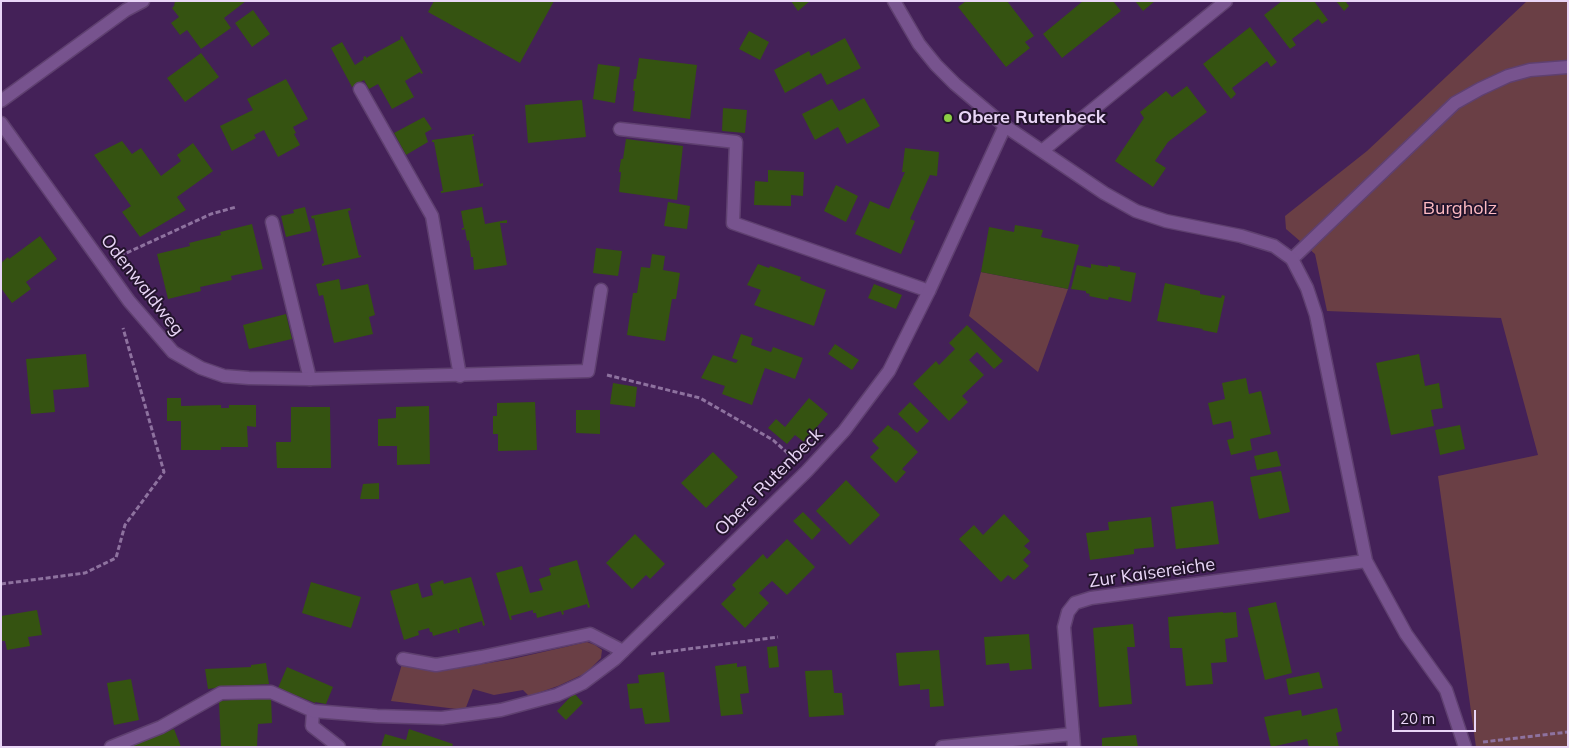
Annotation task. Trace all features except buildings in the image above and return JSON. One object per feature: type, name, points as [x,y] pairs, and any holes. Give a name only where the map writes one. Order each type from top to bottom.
[{"type":"street","points":[[1,101],[126,10],[143,1]]},
{"type":"street","points":[[894,1],[919,44],[955,84],[1005,126],[1104,194],[1136,211],[1166,221],[1241,236],[1274,246],[1292,259],[1307,288],[1316,315],[1366,561],[1406,634],[1446,690],[1465,746]]},
{"type":"street","points":[[1042,151],[1226,1]]},
{"type":"street","points":[[1292,259],[1455,103],[1480,88],[1508,76],[1530,70],[1568,67]]},
{"type":"street","points":[[360,89],[432,216],[460,376]]},
{"type":"street","name":"Odenwaldweg","points":[[1,123],[129,301],[173,352],[201,368],[224,376],[310,379],[588,371]]},
{"type":"street","name":"Obere Rutenbeck","points":[[111,747],[161,727],[221,693],[271,692],[313,711],[377,716],[442,718],[501,710],[558,695],[583,683],[619,655],[807,471],[844,431],[889,371],[929,292],[1005,126]]},
{"type":"street","points":[[620,129],[736,142],[733,223],[929,292]]},
{"type":"street","points":[[272,222],[310,379]]},
{"type":"street","points":[[588,371],[601,290]]},
{"type":"street","name":"Zur Kaisereiche","points":[[1074,747],[1064,627],[1068,612],[1075,603],[1091,598],[1366,561]]},
{"type":"street","points":[[403,659],[436,665],[590,634],[619,655]]},
{"type":"street","points":[[313,711],[312,726],[339,747]]},
{"type":"street","points":[[942,747],[1073,734]]},
{"type":"path","points":[[102,264],[212,214],[236,207]]},
{"type":"path","points":[[1,584],[85,573],[116,558],[125,525],[164,472],[121,316],[122,307],[129,301]]},
{"type":"path","points":[[588,371],[700,398],[773,440],[807,471]]},
{"type":"path","points":[[619,655],[778,637]]},
{"type":"path","points":[[1465,746],[1568,732]]},
{"type":"green space","name":"Burgholz","points":[[1527,1],[1568,1],[1568,747],[1476,747],[1438,476],[1538,455],[1501,318],[1327,311],[1315,254],[1286,229],[1285,216],[1367,151]]},
{"type":"green space","points":[[981,272],[1068,289],[1038,372],[969,316]]},
{"type":"green space","points":[[587,642],[602,650],[601,658],[586,673],[558,686],[529,696],[523,690],[494,695],[473,689],[465,710],[391,701],[402,664],[442,671],[512,659]]},
{"type":"place","name":"Obere Rutenbeck","points":[[948,118]]}]
